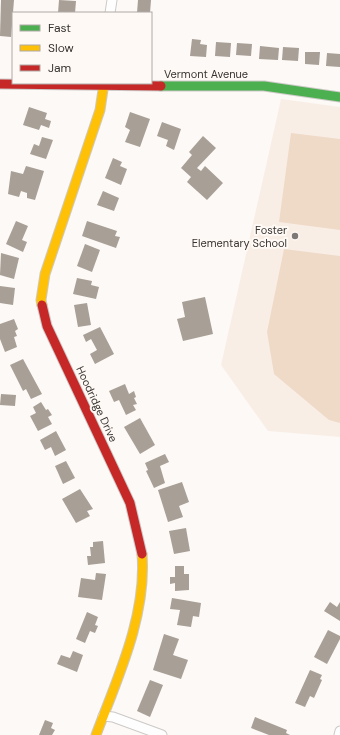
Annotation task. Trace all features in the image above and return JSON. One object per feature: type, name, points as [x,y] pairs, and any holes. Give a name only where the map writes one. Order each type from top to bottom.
[{"type":"street","points":[[110,12],[112,0]]},
{"type":"street","name":"Vermont Avenue","points":[[0,84],[264,86],[340,97]]},
{"type":"street","name":"Hoodridge Drive","points":[[96,735],[131,636],[140,600],[143,562],[139,531],[130,503],[47,326],[41,300],[45,274],[100,110],[104,85]]},
{"type":"street","points":[[103,716],[113,717],[162,735]]},
{"type":"street","points":[[339,735],[340,731]]},
{"type":"shaded area","name":"Foster Elementary School","points":[[281,99],[340,107],[340,437],[268,431],[221,365]]},
{"type":"shaded area","points":[[291,133],[340,139],[340,230],[279,222]]},
{"type":"shaded area","points":[[284,249],[340,256],[340,423],[329,420],[274,374],[267,332]]},
{"type":"building","points":[[1,0],[14,0],[11,37],[0,36]]},
{"type":"building","points":[[59,0],[76,1],[75,12],[58,12]]},
{"type":"building","points":[[138,0],[151,0],[150,12],[137,12]]},
{"type":"building","points":[[192,39],[201,40],[200,44],[207,45],[206,57],[190,56]]},
{"type":"building","points":[[216,42],[231,43],[230,57],[215,56]]},
{"type":"building","points":[[237,43],[252,44],[251,56],[236,55]]},
{"type":"building","points":[[260,46],[279,48],[278,60],[259,59]]},
{"type":"building","points":[[283,47],[299,48],[298,61],[282,60]]},
{"type":"building","points":[[305,52],[320,52],[319,65],[305,64]]},
{"type":"building","points":[[327,53],[340,54],[340,67],[326,66]]},
{"type":"building","points":[[29,107],[47,113],[45,119],[51,121],[49,128],[41,125],[39,130],[23,125]]},
{"type":"building","points":[[130,112],[150,119],[140,147],[125,142],[130,130],[125,127]]},
{"type":"building","points":[[162,122],[181,129],[174,150],[166,146],[168,140],[157,136]]},
{"type":"building","points":[[203,136],[216,148],[197,168],[201,171],[205,166],[223,183],[207,200],[187,182],[191,177],[181,168],[192,155],[189,152]]},
{"type":"building","points":[[42,137],[53,140],[46,159],[30,154],[34,144],[39,146]]},
{"type":"building","points":[[113,158],[122,162],[120,166],[127,169],[121,185],[105,178]]},
{"type":"building","points":[[26,166],[44,171],[35,200],[27,198],[27,193],[21,191],[19,197],[8,194],[11,171],[23,174]]},
{"type":"building","points":[[103,191],[119,198],[114,211],[97,205]]},
{"type":"building","points":[[16,221],[28,226],[22,240],[27,242],[23,252],[6,244]]},
{"type":"building","points":[[87,221],[117,231],[115,236],[120,237],[116,248],[82,236]]},
{"type":"building","points":[[85,244],[100,250],[92,272],[77,266]]},
{"type":"building","points":[[1,253],[19,258],[14,279],[0,275]]},
{"type":"building","points":[[77,278],[92,281],[91,285],[99,287],[96,299],[73,294]]},
{"type":"building","points":[[0,286],[15,288],[13,305],[0,303]]},
{"type":"building","points":[[205,297],[213,334],[183,341],[177,319],[185,317],[182,302]]},
{"type":"building","points":[[87,303],[91,325],[78,327],[74,305]]},
{"type":"building","points":[[14,319],[18,329],[15,331],[17,336],[14,337],[17,347],[5,352],[0,339],[0,324]]},
{"type":"building","points":[[100,327],[114,354],[95,364],[90,354],[97,350],[91,339],[86,342],[83,335]]},
{"type":"building","points":[[23,359],[42,394],[31,399],[26,389],[23,391],[10,365]]},
{"type":"building","points":[[125,384],[129,394],[134,391],[136,397],[134,398],[137,404],[133,405],[136,410],[126,415],[119,400],[114,402],[109,391]]},
{"type":"building","points":[[1,394],[16,395],[15,406],[0,405]]},
{"type":"building","points":[[41,402],[46,410],[48,409],[52,415],[48,417],[52,424],[38,431],[30,416],[36,413],[33,407]]},
{"type":"building","points":[[140,418],[155,445],[140,454],[124,427]]},
{"type":"building","points":[[56,431],[66,450],[55,456],[51,447],[45,450],[40,440]]},
{"type":"building","points":[[165,454],[169,462],[160,466],[165,483],[154,488],[146,471],[148,470],[145,463]]},
{"type":"building","points":[[66,461],[75,478],[63,484],[55,466]]},
{"type":"building","points":[[182,482],[189,502],[179,506],[183,517],[168,522],[158,490]]},
{"type":"building","points":[[80,489],[93,509],[87,511],[90,516],[76,523],[62,499]]},
{"type":"building","points":[[186,528],[190,551],[174,554],[169,531]]},
{"type":"building","points":[[103,541],[105,563],[88,565],[87,556],[91,556],[90,547],[93,547],[93,542]]},
{"type":"building","points":[[175,566],[184,566],[184,574],[189,574],[189,590],[175,591],[175,583],[170,584],[170,577],[175,577]]},
{"type":"building","points":[[96,573],[106,574],[102,600],[78,597],[81,578],[95,580]]},
{"type":"building","points":[[172,598],[201,603],[199,617],[193,616],[191,627],[177,625],[180,610],[170,609]]},
{"type":"building","points":[[330,602],[337,607],[340,602],[340,621],[324,611]]},
{"type":"building","points":[[87,612],[98,617],[95,625],[98,626],[95,633],[90,631],[85,643],[76,639]]},
{"type":"building","points":[[328,630],[340,636],[340,639],[327,664],[314,657]]},
{"type":"building","points":[[164,634],[179,639],[173,655],[188,660],[181,679],[153,670]]},
{"type":"building","points":[[73,651],[83,655],[77,672],[57,664],[61,655],[70,658]]},
{"type":"building","points":[[310,670],[322,675],[320,679],[322,680],[314,698],[310,696],[305,707],[295,703]]},
{"type":"building","points":[[150,680],[163,685],[150,717],[137,711]]},
{"type":"building","points":[[255,717],[287,730],[286,733],[290,735],[269,735],[251,728]]},
{"type":"building","points":[[45,720],[53,723],[51,728],[55,730],[52,735],[39,735]]},
{"type":"traffic: fast","points":[[161,86],[264,86],[340,97]]},
{"type":"traffic: slow","points":[[42,305],[41,300],[45,274],[100,110],[104,84]]},
{"type":"traffic: slow","points":[[96,735],[129,647],[135,624],[140,601],[142,554]]},
{"type":"traffic: jam","points":[[0,84],[161,86]]},
{"type":"traffic: jam","points":[[42,305],[47,326],[130,503],[142,554]]},
{"type":"place","name":"Foster Elementary School","points":[[295,236]]}]
